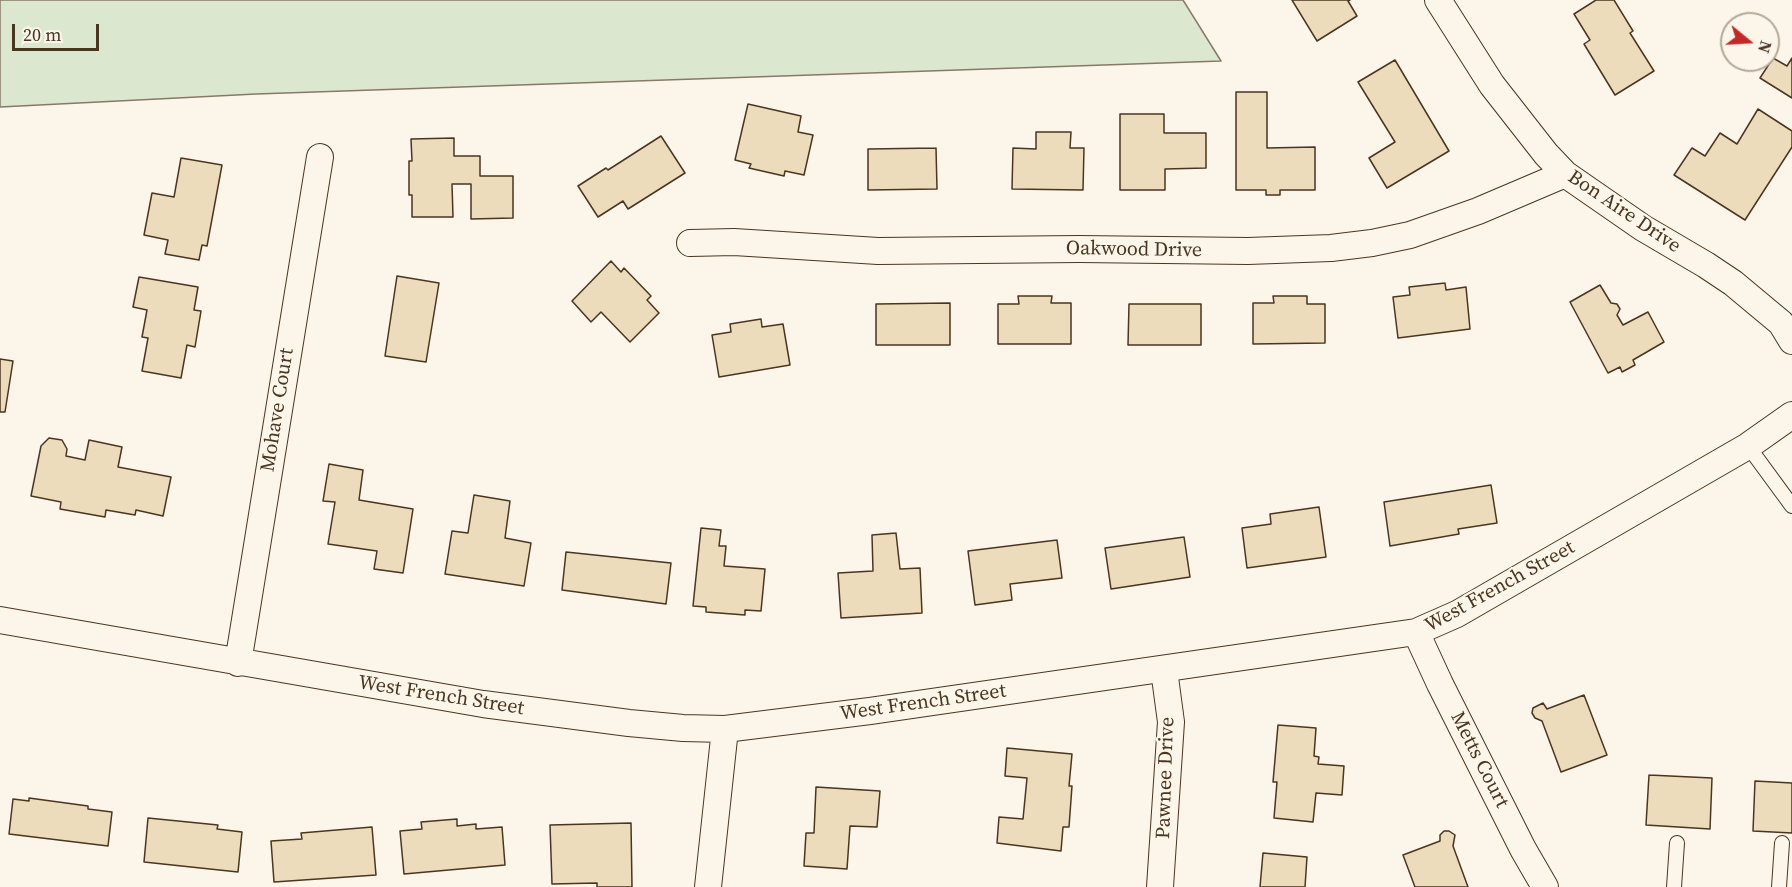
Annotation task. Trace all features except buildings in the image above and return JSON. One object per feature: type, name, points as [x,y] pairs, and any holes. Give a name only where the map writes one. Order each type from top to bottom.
[{"type":"street","name":"Bon Aire Drive","points":[[1438,0],[1492,85],[1546,154],[1565,174],[1643,228],[1724,277],[1788,323]]},
{"type":"street","name":"Mohave Court","points":[[238,663],[320,157]]},
{"type":"street","name":"Oakwood Drive","points":[[690,243],[734,242],[878,251],[1067,249],[1248,251],[1331,248],[1410,235],[1478,211],[1565,174]]},
{"type":"street","name":"West French Street","points":[[0,620],[483,704],[629,723],[725,729],[1164,670],[1416,632],[1457,614],[1748,446],[1792,415]]},
{"type":"street","name":"Metts Court","points":[[1416,632],[1523,849],[1545,887]]},
{"type":"street","name":"Pawnee Drive","points":[[1160,887],[1171,722],[1164,670]]},
{"type":"street","points":[[708,887],[725,729]]},
{"type":"lane","points":[[1748,446],[1792,506]]},
{"type":"lane","points":[[1674,887],[1677,843]]},
{"type":"lane","points":[[1779,887],[1782,843]]},
{"type":"green space","points":[[0,0],[1183,0],[1221,61],[256,94],[0,107]]}]
